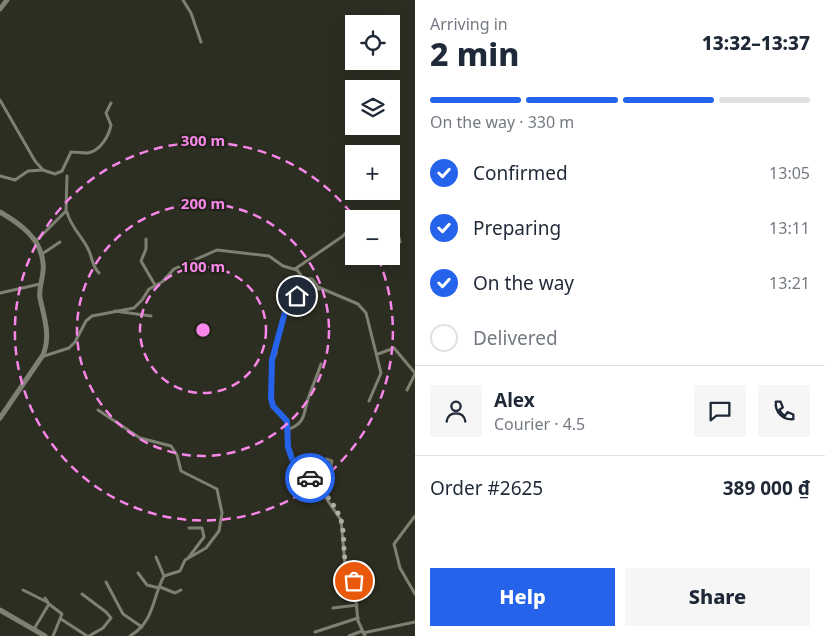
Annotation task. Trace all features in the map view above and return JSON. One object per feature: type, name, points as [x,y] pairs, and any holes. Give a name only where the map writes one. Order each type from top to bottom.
[{"type":"street","points":[[0,9],[6,0]]},
{"type":"street","points":[[183,0],[191,13],[201,42]]},
{"type":"street","points":[[0,100],[28,150],[43,170]]},
{"type":"street","points":[[0,176],[15,180],[28,171],[43,170],[59,173],[64,169],[71,152],[87,153],[98,148],[110,131],[111,125],[106,113],[111,103]]},
{"type":"street","points":[[67,176],[66,211],[70,223],[89,250],[93,266],[99,274]]},
{"type":"street","points":[[34,242],[66,211]]},
{"type":"street","points":[[0,212],[24,227],[34,242],[43,262],[39,291],[46,320],[46,347],[41,358],[0,418]]},
{"type":"street","points":[[295,269],[345,233]]},
{"type":"street","points":[[146,239],[146,249],[141,261],[155,285]]},
{"type":"street","points":[[40,256],[60,242]]},
{"type":"street","points":[[41,358],[68,348],[75,342],[86,321],[92,316],[115,310],[134,308],[155,285],[162,282],[177,267],[217,250],[269,256],[282,266],[295,269],[303,278],[312,279],[316,286],[321,289],[354,301],[366,313],[371,340],[378,354],[381,373],[369,401]]},
{"type":"street","points":[[303,278],[302,294],[292,297],[286,306],[276,343],[276,354],[272,360],[271,398],[273,406],[287,421],[288,447],[292,459],[303,474],[316,484],[341,520],[345,565],[354,581],[358,618],[363,633]]},
{"type":"street","points":[[0,293],[40,284]]},
{"type":"street","points":[[310,290],[321,289]]},
{"type":"street","points":[[115,310],[118,313],[151,316]]},
{"type":"street","points":[[378,354],[394,348],[415,374],[407,390]]},
{"type":"street","points":[[287,430],[298,424],[305,414],[307,402],[321,364]]},
{"type":"street","points":[[98,410],[140,438],[171,446],[178,455],[181,472],[217,489],[222,513],[219,531],[206,548],[188,557]]},
{"type":"street","points":[[303,474],[326,459],[332,461],[330,471],[316,484]]},
{"type":"street","points":[[415,516],[394,544],[400,568],[415,594]]},
{"type":"street","points":[[164,576],[180,571],[188,557],[204,537],[202,528],[189,528]]},
{"type":"street","points":[[130,636],[137,632],[151,616],[164,576],[156,557]]},
{"type":"street","points":[[138,574],[147,585],[175,592],[181,590]]},
{"type":"street","points":[[106,582],[123,614],[142,627]]},
{"type":"street","points":[[23,590],[61,612],[61,620],[53,636]]},
{"type":"street","points":[[61,620],[88,636],[103,628],[111,618],[82,594]]},
{"type":"street","points":[[45,598],[48,603]]},
{"type":"street","points":[[34,628],[48,603]]},
{"type":"street","points":[[332,608],[357,606]]},
{"type":"street","points":[[0,610],[45,636]]},
{"type":"street","points":[[315,632],[358,618]]},
{"type":"street","points":[[349,636],[415,622]]},
{"type":"street","points":[[137,632],[140,636]]},
{"type":"way so far","points":[[310,478],[336,510],[341,520],[345,565],[348,574],[354,581]]},
{"type":"route","points":[[297,296],[292,297],[288,301],[276,343],[276,354],[272,360],[273,385],[271,398],[273,406],[287,421],[286,433],[292,459],[303,474],[310,478]]}]
